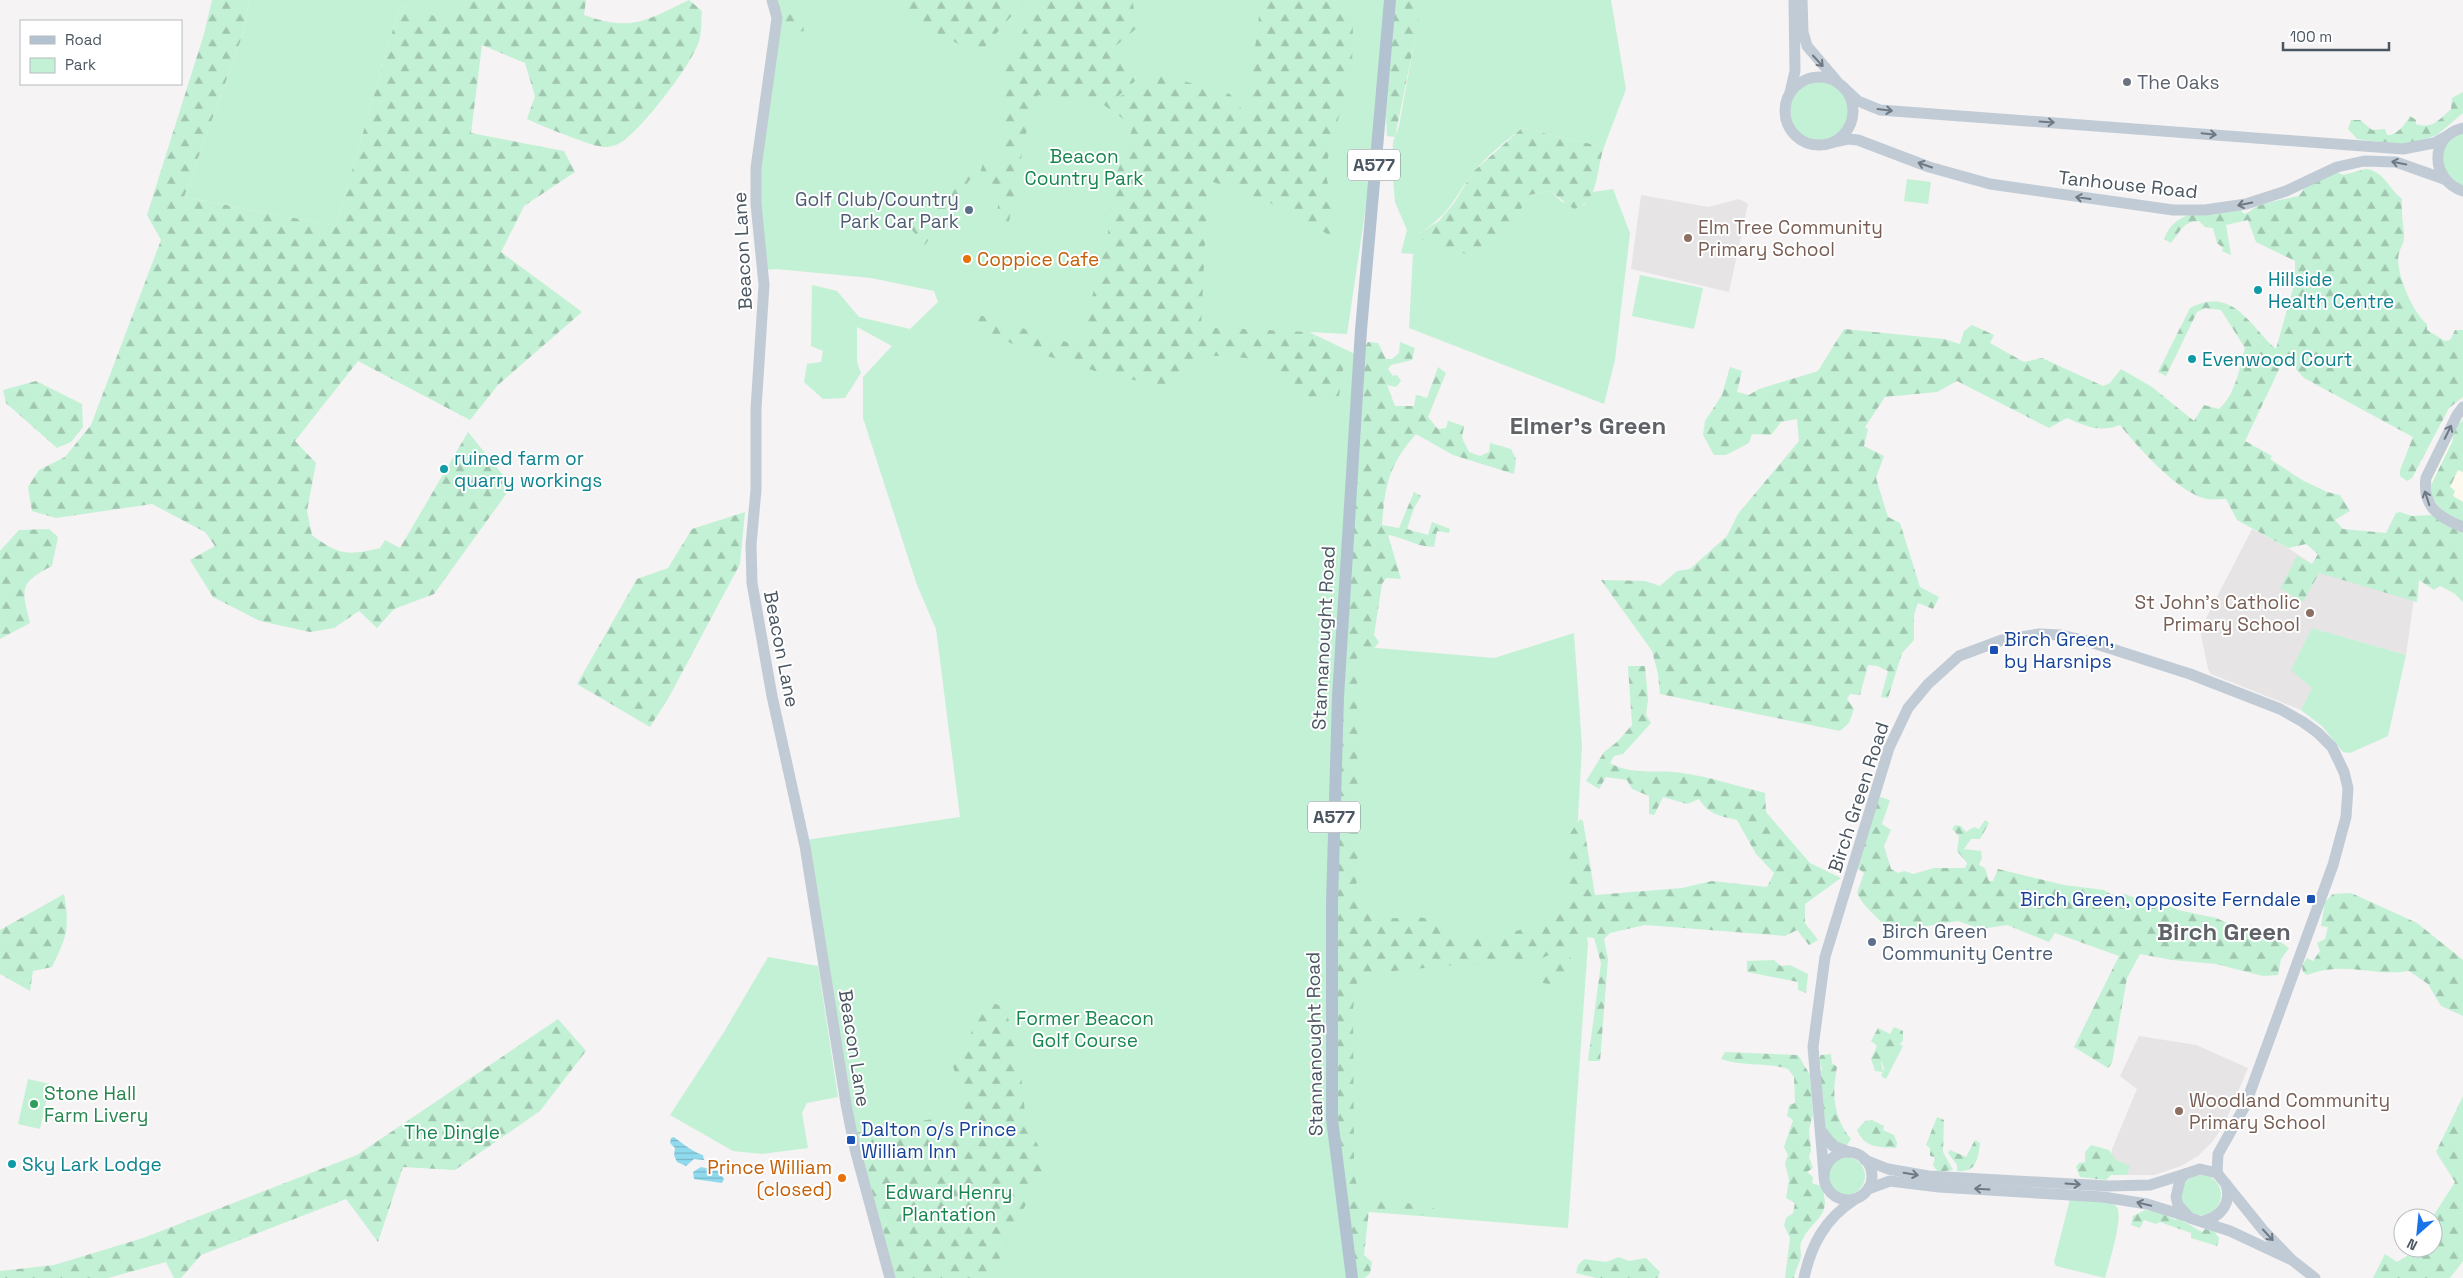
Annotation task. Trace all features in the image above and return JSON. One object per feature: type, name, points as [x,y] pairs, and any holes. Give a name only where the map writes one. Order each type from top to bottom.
[{"type":"main road","name":"Stannanought Road","points":[[1352,1278],[1332,1119],[1332,903],[1338,697],[1359,356],[1390,0]]},
{"type":"street","name":"Beacon Lane","points":[[772,0],[777,18],[756,168],[756,204],[764,285],[756,410],[756,490],[751,545],[752,583],[772,696],[805,846],[855,1149],[890,1278]]},
{"type":"street","points":[[1794,0],[1795,71],[1785,115],[1791,130],[1797,137],[1813,145],[1834,142],[1842,136],[1853,117],[1850,96],[1806,46],[1803,32],[1802,0]]},
{"type":"street","points":[[1789,94],[1795,86],[1814,77],[1824,77],[1841,85],[1858,101],[1880,110],[2403,149],[2434,143],[2454,132]]},
{"type":"street","points":[[2444,179],[2437,160],[2440,147],[2463,122]]},
{"type":"street","name":"Tanhouse Road","points":[[1834,142],[1853,139],[1929,167],[2009,188],[2173,210],[2205,210],[2246,204],[2286,191],[2337,167],[2364,161],[2403,164],[2444,179],[2455,188],[2463,191]]},
{"type":"street","points":[[2463,407],[2426,478],[2427,500],[2439,516],[2463,527]]},
{"type":"street","name":"Birch Green Road","points":[[1824,1174],[1822,1132],[1813,1047],[1824,957],[1889,748],[1908,708],[1928,684],[1959,656],[1987,644],[2034,634],[2073,637],[2190,674],[2296,717],[2326,741],[2341,764],[2348,788],[2345,829],[2306,943],[2246,1106],[2217,1160],[2217,1174]]},
{"type":"street","points":[[1822,1132],[1833,1146],[1865,1160],[1888,1169],[1928,1176],[2108,1186],[2150,1185],[2189,1172],[2206,1169],[2217,1174],[2292,1260],[2315,1278]]},
{"type":"street","name":"Birch Green Road","points":[[2189,1172],[2224,1144]]},
{"type":"street","points":[[1850,1153],[1835,1156],[1830,1161],[1824,1174],[1828,1189],[1833,1195],[1840,1199],[1856,1199]]},
{"type":"street","points":[[1865,1160],[1871,1174],[1868,1189]]},
{"type":"street","points":[[2189,1172],[2177,1188],[2176,1197],[2178,1205],[2190,1218]]},
{"type":"street","points":[[1831,1218],[1868,1189],[1876,1184],[1890,1181],[1930,1186],[2103,1196],[2147,1204],[2203,1221],[2292,1260]]},
{"type":"street","points":[[2203,1221],[2219,1214],[2225,1207],[2228,1198],[2226,1183]]},
{"type":"street","points":[[1804,1278],[1813,1247],[1831,1218],[1835,1201],[1833,1195]]},
{"type":"street","points":[[2244,1238],[2248,1220],[2245,1208]]},
{"type":"shaded area","name":"Elm Tree Community Primary School","points":[[1641,195],[1708,207],[1739,199],[1748,204],[1729,292],[1631,269]]},
{"type":"shaded area","points":[[2463,417],[2463,523],[2430,481]]},
{"type":"shaded area","name":"St John's Catholic Primary School","points":[[2252,529],[2288,548],[2318,568],[2414,598],[2406,655],[2312,628],[2296,672],[2312,688],[2301,710],[2211,674],[2208,669],[2200,630]]},
{"type":"shaded area","name":"Woodland Community Primary School","points":[[2139,1036],[2196,1045],[2248,1068],[2224,1125],[2212,1142],[2198,1156],[2181,1166],[2154,1175],[2109,1175],[2112,1149],[2137,1089],[2120,1076]]},
{"type":"green space","points":[[212,0],[249,0],[244,31],[184,197],[336,226],[400,5],[451,21],[457,0],[586,0],[584,15],[614,23],[638,22],[661,14],[689,0],[702,11],[699,41],[677,80],[640,126],[619,144],[609,147],[600,147],[554,131],[527,119],[535,96],[525,63],[482,45],[471,133],[564,151],[575,172],[524,206],[501,252],[582,312],[498,385],[470,420],[358,361],[295,441],[316,463],[307,511],[312,535],[329,547],[344,552],[360,552],[380,548],[385,540],[400,548],[468,432],[512,486],[434,594],[394,609],[377,628],[359,611],[334,628],[310,632],[260,621],[213,597],[190,560],[215,546],[205,532],[152,504],[56,518],[32,511],[28,487],[39,470],[65,457],[91,425],[161,240],[147,215],[204,34]]},
{"type":"green space","points":[[249,0],[457,0],[452,22],[400,5],[336,226],[184,197],[244,31]]},
{"type":"green space","points":[[772,0],[1390,0],[1378,125],[1347,334],[1309,332],[1359,356],[1341,645],[1494,658],[1574,633],[1582,746],[1575,870],[1588,943],[1568,1228],[1370,1212],[1347,1207],[1347,1278],[892,1278],[859,1150],[799,841],[960,817],[936,629],[917,585],[863,418],[863,377],[892,346],[857,327],[857,362],[861,373],[845,398],[823,399],[804,382],[807,364],[821,362],[823,351],[811,346],[812,285],[837,291],[859,317],[910,329],[938,302],[934,291],[871,278],[776,269],[764,270],[756,204],[777,18]]},
{"type":"green space","points":[[776,0],[798,0],[804,31],[787,34]]},
{"type":"green space","points":[[900,0],[1025,0],[977,56],[950,39],[919,25],[919,20]]},
{"type":"green space","points":[[1042,0],[1132,0],[1138,27],[1111,50],[1125,61],[1135,81],[1114,100],[1158,74],[1230,94],[1251,122],[1251,80],[1261,0],[1345,0],[1353,25],[1352,67],[1325,169],[1339,241],[1281,207],[1208,180],[1201,327],[1307,332],[1345,358],[1339,396],[1313,405],[1286,375],[1246,358],[1205,355],[1173,389],[1095,371],[1022,348],[966,323],[973,313],[1070,343],[1082,338],[1108,233],[1112,183],[1122,161],[1133,126],[1104,105],[1038,95],[1026,133],[1008,227],[995,224],[1000,195],[995,188],[979,177],[983,163],[1001,163],[1004,107],[1008,83],[1000,70]]},
{"type":"green space","points":[[1395,0],[1423,0],[1395,137],[1387,136],[1386,117]]},
{"type":"green space","points":[[1422,0],[1611,0],[1626,89],[1604,147],[1522,128],[1484,161],[1439,219],[1420,233],[1420,239],[1470,254],[1529,195],[1550,191],[1562,202],[1584,205],[1593,192],[1613,189],[1630,233],[1615,360],[1604,404],[1409,328],[1413,254],[1401,253],[1407,230],[1395,202],[1392,166],[1393,142],[1399,126]]},
{"type":"green space","points":[[1819,82],[1830,84],[1840,90],[1846,100],[1848,111],[1846,122],[1840,132],[1830,138],[1819,140],[1808,138],[1798,132],[1792,122],[1790,111],[1792,100],[1798,90],[1808,84]]},
{"type":"green space","points":[[2463,92],[2463,113],[2437,135],[2414,143],[2412,146],[2357,139],[2348,129],[2351,120],[2360,120],[2372,130],[2385,129],[2387,135],[2391,135],[2400,129],[2410,116],[2416,120],[2416,124],[2431,125],[2451,109],[2452,98]]},
{"type":"green space","points":[[1522,128],[1604,147],[1596,183],[1589,199],[1574,209],[1550,191],[1529,195],[1505,233],[1488,249],[1478,253],[1456,252],[1420,239],[1420,233],[1439,221],[1454,203],[1473,172]]},
{"type":"green space","points":[[2460,131],[2463,131],[2463,188],[2445,175],[2442,149]]},
{"type":"green space","points":[[966,169],[973,173],[973,180],[971,178],[925,245],[905,222],[923,210],[944,188],[953,187]]},
{"type":"green space","points":[[2366,169],[2372,170],[2382,177],[2402,199],[2404,237],[2399,253],[2399,270],[2411,302],[2427,324],[2427,330],[2445,341],[2450,340],[2455,330],[2463,330],[2463,397],[2449,408],[2412,478],[2407,481],[2400,476],[2400,470],[2413,437],[2304,378],[2285,357],[2245,441],[2272,456],[2270,459],[2302,480],[2327,492],[2340,495],[2350,511],[2335,520],[2343,529],[2386,533],[2396,513],[2400,512],[2412,516],[2432,515],[2463,531],[2463,602],[2455,594],[2440,586],[2434,590],[2419,580],[2417,602],[2319,573],[2303,602],[2280,588],[2297,556],[2312,564],[2318,554],[2306,544],[2288,548],[2237,520],[2226,499],[2207,499],[2184,488],[2159,468],[2120,425],[2093,428],[2067,418],[2049,428],[1957,381],[1937,392],[1885,397],[1865,427],[1868,429],[1864,446],[1884,456],[1876,478],[1888,517],[1900,523],[1920,587],[1939,597],[1933,609],[1918,603],[1914,615],[1914,640],[1902,653],[1888,698],[1881,697],[1888,671],[1877,666],[1868,665],[1860,695],[1850,694],[1847,699],[1854,709],[1849,723],[1840,731],[1660,694],[1658,674],[1652,651],[1601,580],[1645,581],[1660,586],[1677,571],[1690,569],[1727,536],[1738,514],[1799,441],[1797,419],[1781,422],[1771,435],[1752,434],[1749,443],[1726,455],[1714,455],[1703,435],[1705,421],[1722,395],[1730,367],[1742,371],[1737,392],[1749,395],[1759,389],[1818,371],[1844,329],[1944,339],[1960,344],[1964,331],[1972,325],[1994,335],[1990,343],[2024,362],[2042,358],[2103,386],[2110,383],[2121,369],[2152,387],[2194,421],[2204,405],[2219,409],[2225,403],[2236,381],[2245,348],[2221,310],[2205,308],[2197,312],[2166,376],[2158,372],[2190,308],[2205,302],[2218,302],[2229,305],[2248,319],[2276,349],[2295,281],[2295,261],[2256,242],[2248,220],[2226,225],[2231,255],[2222,251],[2223,248],[2217,243],[2213,228],[2205,227],[2199,221],[2185,225],[2171,243],[2164,239],[2170,229],[2177,221],[2186,216],[2207,211],[2240,209],[2244,214],[2263,204],[2299,196],[2307,185],[2337,172],[2343,175]]},
{"type":"green space","points":[[1907,179],[1931,182],[1928,204],[1904,201]]},
{"type":"green space","points":[[1640,275],[1703,288],[1694,329],[1632,316]]},
{"type":"green space","points":[[1368,342],[1378,343],[1386,359],[1392,359],[1399,353],[1400,342],[1415,348],[1412,360],[1391,365],[1388,369],[1393,376],[1397,375],[1401,381],[1396,387],[1387,385],[1395,406],[1414,406],[1416,395],[1427,398],[1438,367],[1446,373],[1428,417],[1438,429],[1446,428],[1448,421],[1464,426],[1462,438],[1469,452],[1480,456],[1489,452],[1490,443],[1511,449],[1516,459],[1514,474],[1453,455],[1416,434],[1400,456],[1390,476],[1382,525],[1399,528],[1414,492],[1421,496],[1414,508],[1407,529],[1428,535],[1432,522],[1450,529],[1449,533],[1437,531],[1434,547],[1388,535],[1401,579],[1386,578],[1382,584],[1374,635],[1379,642],[1373,650],[1357,649],[1358,853],[1356,894],[1362,910],[1384,918],[1431,919],[1460,934],[1477,937],[1506,934],[1536,924],[1550,918],[1568,902],[1570,890],[1566,857],[1567,842],[1572,830],[1580,819],[1583,821],[1595,895],[1682,888],[1712,881],[1767,887],[1774,873],[1756,854],[1737,820],[1720,816],[1710,811],[1699,799],[1687,804],[1663,797],[1654,815],[1649,814],[1649,796],[1632,789],[1627,780],[1606,777],[1599,789],[1586,781],[1604,752],[1617,742],[1632,725],[1628,666],[1645,666],[1648,700],[1646,715],[1651,723],[1623,754],[1614,756],[1610,763],[1637,771],[1673,772],[1713,779],[1765,793],[1766,812],[1810,863],[1841,878],[1805,904],[1805,923],[1818,940],[1809,945],[1797,930],[1785,936],[1645,925],[1610,933],[1604,939],[1608,959],[1600,1061],[1588,1061],[1601,963],[1594,938],[1580,936],[1566,945],[1572,962],[1579,972],[1559,974],[1555,986],[1540,982],[1540,974],[1544,968],[1552,968],[1553,959],[1549,955],[1531,963],[1456,965],[1363,974],[1357,983],[1353,1008],[1354,1172],[1360,1201],[1402,1202],[1441,1210],[1443,1217],[1369,1210],[1364,1255],[1372,1262],[1370,1273],[1365,1278],[1354,1278],[1335,1123],[1339,793],[1363,351]]},
{"type":"green space","points":[[36,381],[82,404],[83,427],[71,442],[57,448],[6,403],[3,390]]},
{"type":"green space","points":[[2463,419],[2463,472],[2458,470],[2450,487],[2455,491],[2453,496],[2463,502],[2463,522],[2443,512],[2432,497],[2431,485],[2452,442],[2456,423],[2460,423]]},
{"type":"green space","points":[[745,512],[740,564],[669,697],[650,727],[577,684],[637,579],[668,568],[692,529]]},
{"type":"green space","points":[[49,529],[58,537],[52,566],[33,577],[25,588],[25,602],[30,623],[0,639],[0,551],[19,530]]},
{"type":"green space","points":[[2312,628],[2406,655],[2388,736],[2350,753],[2343,752],[2322,726],[2301,710],[2312,688],[2291,670]]},
{"type":"green space","points":[[1877,796],[1890,800],[1882,824],[1891,830],[1884,846],[1891,869],[1898,873],[1905,871],[1913,874],[1934,868],[1965,868],[1967,863],[1957,851],[1959,836],[1952,829],[1955,825],[1961,826],[1966,832],[1974,827],[1979,829],[1985,820],[1989,823],[1980,839],[1971,839],[1964,849],[1981,851],[1982,858],[1979,865],[1985,868],[1989,881],[1993,881],[1998,869],[2064,885],[2104,890],[2112,895],[2125,894],[2148,903],[2158,901],[2178,910],[2216,918],[2259,937],[2272,936],[2289,948],[2281,959],[2278,975],[2263,976],[2216,964],[2172,960],[2140,954],[2127,978],[2112,1063],[2108,1068],[2074,1047],[2119,956],[2055,933],[2049,942],[2007,925],[1981,929],[1958,921],[1902,930],[1886,929],[1863,903],[1857,893],[1864,873],[1855,866]]},
{"type":"green space","points":[[2351,893],[2417,923],[2463,960],[2463,1016],[2441,1006],[2428,984],[2409,971],[2383,972],[2334,969],[2307,975],[2303,972],[2302,966],[2307,958],[2313,961],[2320,951],[2317,943],[2325,939],[2328,927],[2321,926],[2325,902],[2333,894]]},
{"type":"green space","points":[[64,894],[67,924],[64,939],[52,967],[33,971],[30,991],[0,974],[0,930]]},
{"type":"green space","points":[[768,957],[818,966],[838,1097],[807,1103],[802,1113],[808,1148],[762,1154],[733,1151],[670,1115],[724,1032]]},
{"type":"green space","points":[[1774,960],[1781,966],[1790,965],[1808,974],[1806,993],[1798,990],[1798,982],[1747,972],[1747,961]]},
{"type":"green space","name":"Edward Henry Plantation","points":[[982,998],[1005,1008],[1019,1055],[1026,1122],[1048,1165],[1025,1206],[990,1278],[897,1278],[855,1133],[938,1118],[964,1135],[971,1134],[953,1066],[971,1033]]},
{"type":"green space","name":"The Dingle","points":[[558,1019],[586,1051],[540,1111],[455,1170],[403,1167],[378,1242],[346,1199],[201,1255],[181,1278],[174,1278],[166,1262],[108,1278],[0,1278],[0,1271],[54,1265],[143,1238],[357,1155]]},
{"type":"green space","points":[[1894,1027],[1903,1031],[1903,1041],[1895,1049],[1886,1051],[1881,1062],[1883,1072],[1875,1071],[1871,1059],[1877,1046],[1871,1041],[1878,1028],[1890,1034]]},
{"type":"green space","points":[[1886,1037],[1903,1046],[1886,1079],[1881,1076],[1884,1069],[1881,1060]]},
{"type":"green space","points":[[1725,1052],[1798,1055],[1810,1075],[1813,1114],[1809,1130],[1811,1150],[1809,1157],[1813,1168],[1807,1172],[1813,1177],[1812,1183],[1821,1186],[1825,1205],[1820,1217],[1801,1243],[1800,1261],[1794,1278],[1785,1278],[1790,1238],[1784,1225],[1786,1218],[1793,1213],[1795,1203],[1786,1198],[1789,1180],[1785,1163],[1788,1155],[1784,1147],[1793,1120],[1787,1116],[1789,1105],[1795,1103],[1794,1077],[1788,1069],[1780,1067],[1739,1063],[1721,1059]]},
{"type":"green space","points":[[1831,1054],[1832,1063],[1837,1067],[1834,1096],[1837,1114],[1851,1139],[1845,1148],[1836,1146],[1824,1131],[1818,1073],[1822,1070],[1819,1059],[1821,1055]]},
{"type":"green space","name":"Stone Hall Farm Livery","points":[[28,1079],[50,1084],[40,1129],[18,1124]]},
{"type":"green space","points":[[2463,1096],[2463,1261],[2450,1278],[2373,1278],[2385,1254],[2397,1262],[2404,1258],[2443,1258],[2443,1208],[2438,1208],[2455,1182],[2436,1152]]},
{"type":"green space","points":[[1937,1117],[1944,1120],[1943,1152],[1953,1170],[1938,1172],[1933,1165],[1935,1157],[1930,1156],[1930,1148],[1926,1145]]},
{"type":"green space","points":[[1872,1120],[1884,1126],[1883,1130],[1894,1135],[1897,1143],[1896,1148],[1878,1147],[1868,1143],[1860,1136],[1857,1130],[1865,1121]]},
{"type":"green space","points":[[1975,1140],[1980,1143],[1977,1159],[1973,1167],[1969,1170],[1957,1171],[1957,1165],[1948,1153],[1950,1150],[1966,1157]]},
{"type":"green space","points":[[2091,1145],[2109,1150],[2116,1160],[2130,1166],[2127,1175],[2111,1175],[2106,1180],[2080,1177],[2076,1167],[2079,1163],[2085,1162],[2085,1152]]},
{"type":"green space","points":[[1846,1157],[1860,1162],[1865,1176],[1860,1190],[1846,1195],[1832,1190],[1827,1176],[1832,1162]]},
{"type":"green space","points":[[2205,1175],[2212,1178],[2218,1184],[2221,1195],[2220,1203],[2212,1212],[2205,1215],[2197,1215],[2190,1212],[2182,1203],[2181,1191],[2184,1184],[2193,1176]]},
{"type":"green space","points":[[2070,1199],[2094,1201],[2116,1206],[2118,1211],[2117,1229],[2105,1278],[2056,1266],[2054,1262]]},
{"type":"green space","points":[[2145,1210],[2155,1211],[2176,1220],[2178,1218],[2202,1232],[2205,1229],[2214,1231],[2219,1238],[2217,1246],[2191,1238],[2191,1233],[2160,1222],[2156,1224],[2144,1220],[2140,1228],[2131,1225],[2133,1216]]},
{"type":"green space","points":[[1619,1257],[1629,1261],[1646,1258],[1660,1272],[1658,1278],[1596,1278],[1576,1273],[1578,1265],[1584,1259],[1606,1262]]},
{"type":"water","points":[[674,1137],[692,1150],[703,1155],[704,1160],[694,1159],[686,1166],[677,1162],[674,1155],[675,1148],[670,1143],[671,1138]]},
{"type":"water","points":[[701,1167],[718,1171],[724,1179],[722,1183],[694,1179],[693,1172]]},
{"type":"place","name":"The Oaks","points":[[2127,82]]},
{"type":"place","name":"Golf Club/Country Park Car Park","points":[[969,210]]},
{"type":"place","name":"Elm Tree Community Primary School","points":[[1688,238]]},
{"type":"place","name":"Coppice Cafe","points":[[967,259]]},
{"type":"place","name":"Hillside Health Centre","points":[[2258,290]]},
{"type":"place","name":"Evenwood Court","points":[[2192,359]]},
{"type":"place","name":"ruined farm or quarry workings","points":[[444,469]]},
{"type":"place","name":"St John's Catholic Primary School","points":[[2310,613]]},
{"type":"place","name":"Birch Green, by Harsnips","points":[[1994,650]]},
{"type":"place","name":"Birch Green, opposite Ferndale","points":[[2311,899]]},
{"type":"place","name":"Birch Green Community Centre","points":[[1872,942]]},
{"type":"place","name":"Stone Hall Farm Livery","points":[[34,1104]]},
{"type":"place","name":"Woodland Community Primary School","points":[[2179,1111]]},
{"type":"place","name":"Dalton o/s Prince William Inn","points":[[851,1140]]},
{"type":"place","name":"Sky Lark Lodge","points":[[12,1164]]},
{"type":"place","name":"Prince William (closed)","points":[[842,1178]]},
{"type":"district","name":"Elmer's Green","points":[[1588,426]]},
{"type":"district","name":"Birch Green","points":[[2224,932]]},
{"type":"park label","name":"Beacon Country Park","points":[[1084,167]]},
{"type":"park label","name":"Former Beacon Golf Course","points":[[1085,1029]]}]
